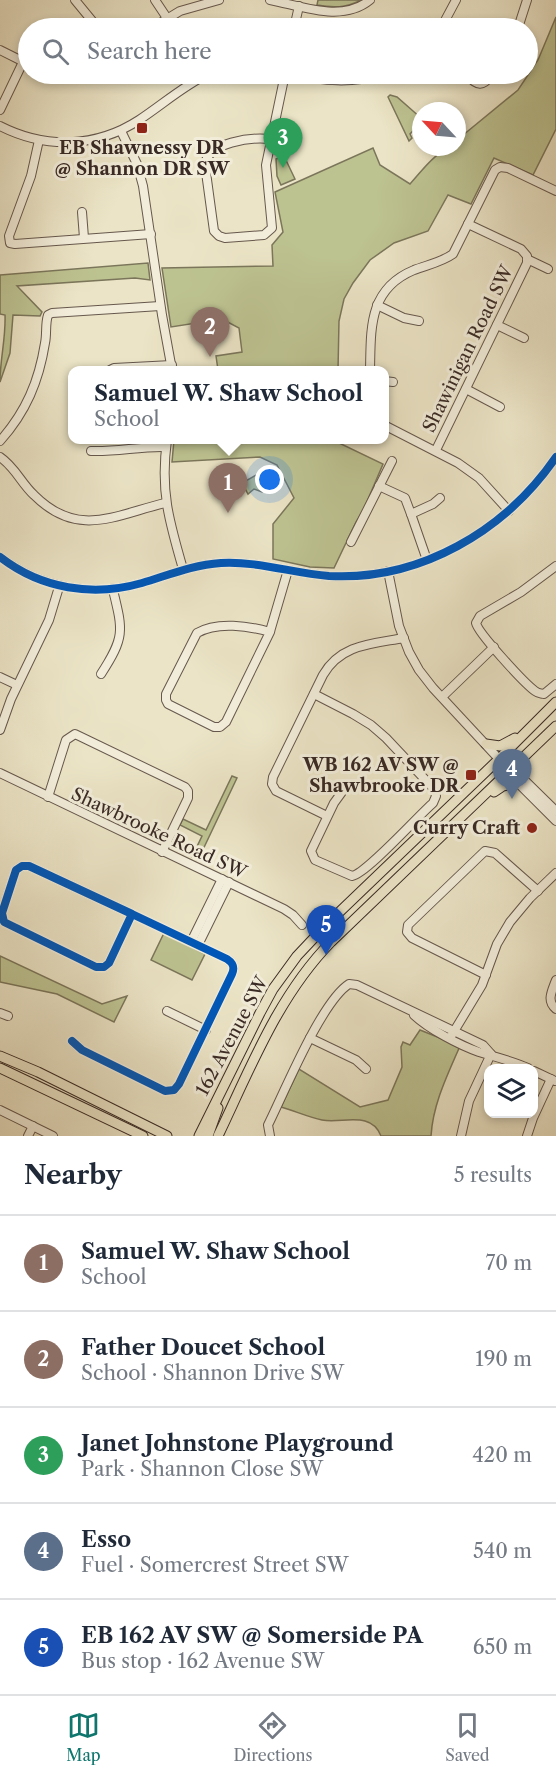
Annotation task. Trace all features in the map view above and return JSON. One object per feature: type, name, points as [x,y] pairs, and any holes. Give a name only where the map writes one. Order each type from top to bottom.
[{"type":"main road","name":"162 Avenue SW","points":[[199,1136],[266,1001],[297,956],[329,922],[556,702]]},
{"type":"main road","name":"162 Avenue SW","points":[[218,1136],[277,1015],[303,974],[324,950],[556,726]]},
{"type":"main road","points":[[486,744],[500,746],[506,744],[529,729]]},
{"type":"main road","points":[[477,803],[503,786],[517,783]]},
{"type":"main road","points":[[0,1056],[38,1072],[167,1136]]},
{"type":"main road","points":[[0,1068],[143,1136]]},
{"type":"main road","points":[[208,1136],[230,1074]]},
{"type":"main road","points":[[191,1136],[210,1113]]},
{"type":"street","points":[[75,0],[91,18]]},
{"type":"street","points":[[155,0],[167,18],[192,7],[219,0]]},
{"type":"street","points":[[270,0],[333,12],[357,8],[370,0]]},
{"type":"street","points":[[446,18],[456,0]]},
{"type":"street","points":[[521,18],[527,0]]},
{"type":"street","points":[[296,18],[299,6]]},
{"type":"street","points":[[0,50],[18,59]]},
{"type":"street","points":[[0,110],[18,77]]},
{"type":"street","points":[[0,126],[39,140],[62,143],[86,141],[121,130],[192,84]]},
{"type":"street","points":[[270,140],[248,138],[233,142],[206,158],[214,231],[220,237],[264,235],[271,231],[273,223],[266,171],[270,140],[283,84]]},
{"type":"street","points":[[121,130],[143,186],[160,306],[172,366]]},
{"type":"street","points":[[39,140],[31,176],[9,236],[9,242],[15,244],[151,234]]},
{"type":"street","points":[[370,366],[371,328],[377,305],[385,292],[399,278],[453,254],[494,173],[500,167],[508,168],[556,191]]},
{"type":"street","points":[[82,212],[84,238]]},
{"type":"street","name":"Shawinigan Road SW","points":[[436,450],[527,259],[521,249],[468,224]]},
{"type":"street","points":[[527,259],[548,269]]},
{"type":"street","points":[[377,305],[404,318],[419,321]]},
{"type":"street","points":[[0,441],[25,409],[33,390],[44,352],[48,315],[160,306]]},
{"type":"street","points":[[497,325],[524,338]]},
{"type":"street","points":[[466,388],[500,407]]},
{"type":"street","points":[[389,426],[459,463],[474,474],[509,511]]},
{"type":"street","points":[[92,451],[106,452],[161,444]]},
{"type":"street","points":[[167,444],[164,468],[165,503],[183,569]]},
{"type":"street","points":[[0,457],[15,470],[41,502],[57,512],[80,520],[108,520],[165,503]]},
{"type":"street","points":[[0,557],[21,571],[59,587],[88,590],[113,590],[183,569],[212,564],[240,563],[308,574],[341,576],[388,571],[427,560],[466,542],[509,511],[535,485],[556,457]]},
{"type":"street","points":[[351,542],[392,461]]},
{"type":"street","points":[[379,486],[405,498],[427,560]]},
{"type":"street","points":[[411,514],[433,504],[440,498]]},
{"type":"street","points":[[556,566],[521,592],[478,617],[477,627],[534,690],[542,694],[547,693],[556,684]]},
{"type":"street","points":[[270,632],[245,627],[225,627],[197,633],[166,694],[168,704],[214,727],[223,725],[270,632],[288,570]]},
{"type":"street","points":[[388,571],[404,638],[419,670],[499,759],[556,811]]},
{"type":"street","points":[[0,729],[17,685],[49,620],[59,587]]},
{"type":"street","points":[[101,674],[116,650],[122,630],[113,590]]},
{"type":"street","points":[[327,816],[276,791],[272,784],[273,777],[326,670],[342,654],[363,645],[404,638]]},
{"type":"street","points":[[442,697],[494,647]]},
{"type":"street","points":[[0,677],[17,685]]},
{"type":"street","points":[[314,694],[353,714],[378,731],[434,789],[436,796],[433,803],[354,876],[315,860],[311,854],[311,848],[342,792]]},
{"type":"street","points":[[48,797],[66,740],[71,735],[77,735],[126,758],[185,787],[188,791],[188,798],[162,852]]},
{"type":"street","points":[[511,770],[517,783],[556,821]]},
{"type":"street","name":"Shawbrooke Road SW","points":[[0,773],[284,909],[302,925]]},
{"type":"street","points":[[486,975],[412,938],[407,932],[408,925],[485,851],[495,852],[538,891]]},
{"type":"street","points":[[72,1041],[82,1050],[169,1091],[178,1086],[234,968],[227,959],[195,943],[132,914],[24,865],[16,870],[1,917],[6,924],[99,968],[109,963],[132,914]]},
{"type":"street","points":[[452,1034],[486,975],[502,934],[518,911],[556,873]]},
{"type":"street","points":[[195,943],[225,881]]},
{"type":"street","points":[[556,980],[550,1000],[556,1009]]},
{"type":"street","points":[[270,1135],[268,1125],[310,1038],[327,1009],[348,984],[357,985],[410,1011],[423,1024],[452,1034],[480,1052],[517,1064]]},
{"type":"street","points":[[167,1011],[206,1030]]},
{"type":"street","points":[[310,1038],[356,1060],[366,1069]]},
{"type":"street","points":[[461,1136],[469,1101],[491,1054]]},
{"type":"street","points":[[527,1136],[533,1118],[554,1080],[538,1073]]},
{"type":"street","points":[[0,1110],[53,1136]]},
{"type":"street","points":[[28,1136],[33,1126]]},
{"type":"green space","points":[[318,0],[361,0],[350,5],[334,7],[317,5]]},
{"type":"green space","points":[[556,17],[556,129],[533,175],[494,158],[471,204],[448,195],[428,231],[394,243],[370,260],[344,299],[339,321],[338,366],[217,366],[216,356],[242,352],[239,328],[222,319],[171,327],[162,268],[273,266],[272,245],[283,232],[275,192],[373,148],[380,165],[410,184],[436,156],[466,156],[466,133],[518,90],[522,84],[538,84],[538,60]]},
{"type":"green space","points":[[390,95],[397,97],[412,110],[412,132],[410,134],[412,138],[409,141],[388,97]]},
{"type":"green space","points":[[284,156],[295,179],[281,185],[277,176],[276,159]]},
{"type":"green space","points":[[148,263],[150,280],[135,278],[17,286],[42,312],[40,316],[13,315],[10,353],[0,382],[5,315],[0,314],[0,275]]},
{"type":"green space","points":[[174,444],[341,444],[383,464],[363,511],[334,568],[310,567],[273,559],[273,524],[294,498],[277,465],[260,457],[172,462]]},
{"type":"green space","points":[[258,474],[266,490],[262,492],[254,489],[248,494],[242,483]]},
{"type":"green space","points":[[232,776],[237,778],[198,860],[192,857],[202,836],[180,825],[183,819],[206,830]]},
{"type":"green space","points":[[164,933],[205,954],[192,980],[151,960]]},
{"type":"green space","points":[[0,956],[102,1004],[127,996],[114,1022],[57,994],[0,982]]},
{"type":"green space","points":[[420,1030],[460,1046],[438,1101],[431,1136],[381,1136],[370,1123],[355,1120],[322,1120],[281,1107],[299,1069],[360,1107],[388,1100],[402,1067],[403,1042],[410,1045]]},
{"type":"cycle path","points":[[0,557],[33,577],[50,583],[86,589],[124,587],[190,568],[221,563],[262,565],[329,576],[363,575],[396,570],[427,560],[457,546],[486,528],[512,508],[556,457]]},
{"type":"cycle path","points":[[72,1041],[82,1050],[165,1091],[174,1090],[232,974],[233,965],[227,959],[132,914],[109,963],[104,967],[96,967],[4,922],[2,913],[16,870],[22,866],[29,866],[132,914]]},
{"type":"place","name":"EB Shawnessy DR @ Shannon DR SW","points":[[142,128]]},
{"type":"place","name":"Janet Johnstone Playground","points":[[283,168]]},
{"type":"place","name":"Father Doucet School","points":[[210,357]]},
{"type":"place","name":"Samuel W. Shaw School","points":[[228,513]]},
{"type":"place","name":"WB 162 AV SW @ Shawbrooke DR","points":[[471,775]]},
{"type":"place","name":"Esso","points":[[512,799]]},
{"type":"place","name":"Curry Craft","points":[[532,828]]},
{"type":"place","name":"EB 162 AV SW @ Somerside PA","points":[[326,955]]}]
